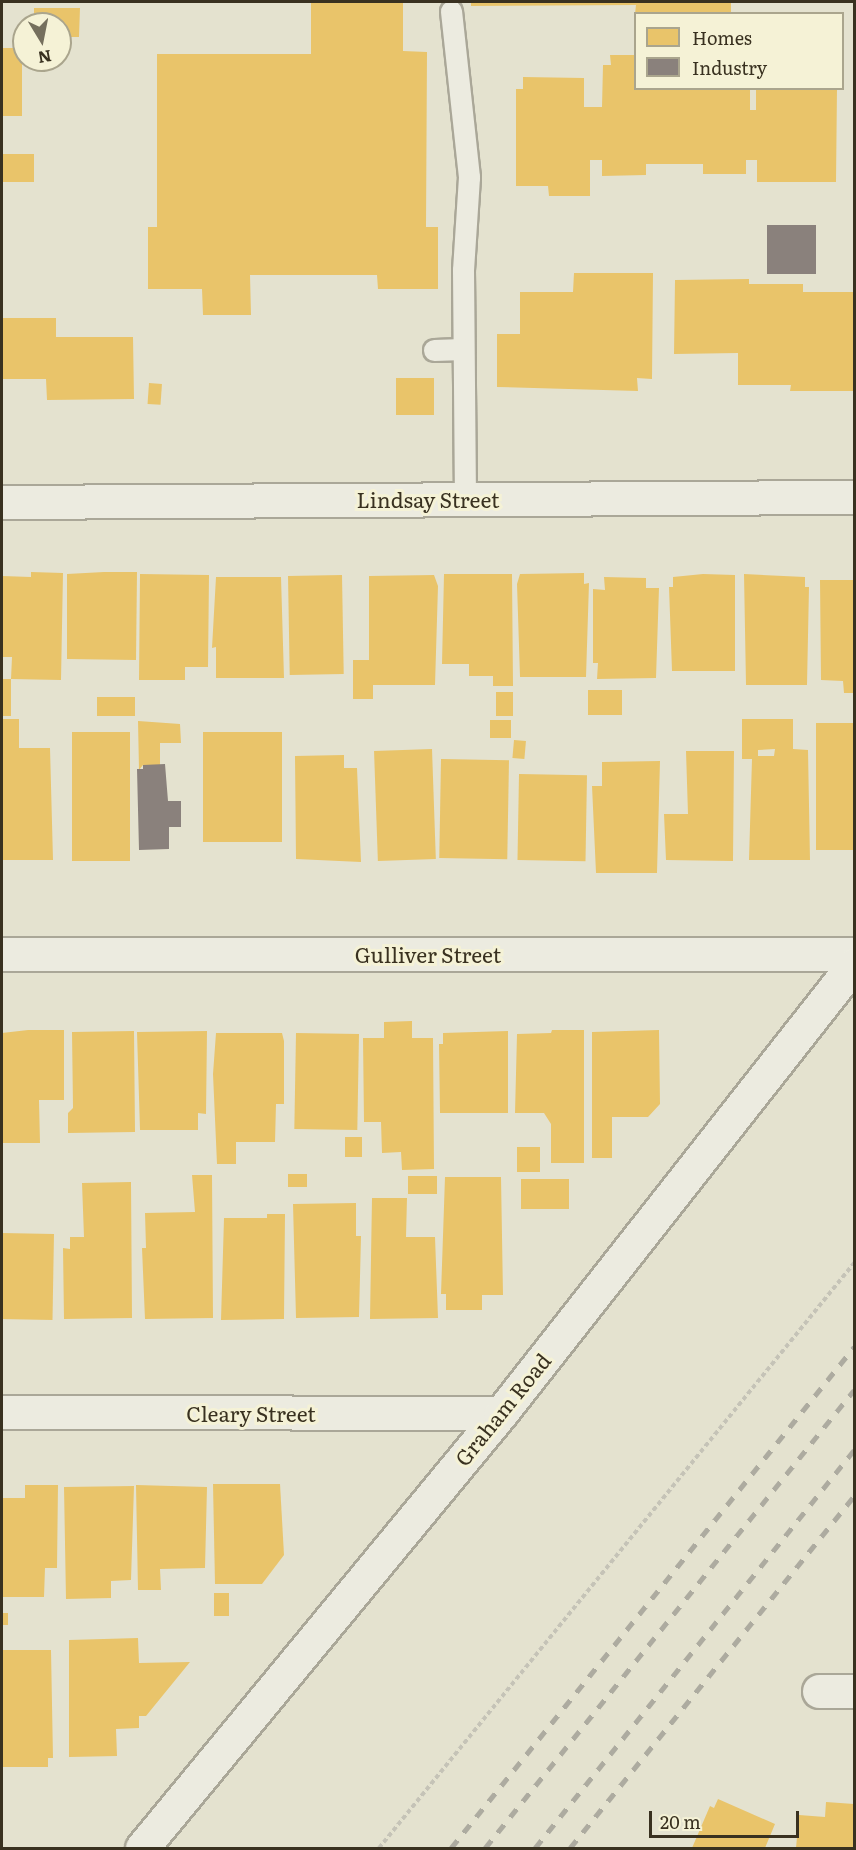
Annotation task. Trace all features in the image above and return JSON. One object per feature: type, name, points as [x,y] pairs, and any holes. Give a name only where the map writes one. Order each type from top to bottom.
[{"type":"street","name":"Lindsay Street","points":[[2,502],[855,497]]},
{"type":"street","name":"Gulliver Street","points":[[2,954],[855,954]]},
{"type":"street","name":"Graham Road","points":[[142,1848],[501,1413],[855,964]]},
{"type":"street","name":"Cleary Street","points":[[2,1412],[501,1413]]},
{"type":"street","points":[[819,1691],[855,1690]]},
{"type":"lane","points":[[451,11],[469,177],[463,349],[465,499]]},
{"type":"lane","points":[[434,350],[463,349]]},
{"type":"path","points":[[379,1848],[855,1263]]},
{"type":"building: Homes","points":[[311,2],[403,2],[403,51],[427,52],[426,227],[438,227],[438,289],[378,289],[377,275],[250,275],[251,315],[203,315],[202,289],[148,289],[148,227],[157,227],[157,54],[311,54]]},
{"type":"building: Homes","points":[[471,2],[731,2],[731,12],[635,12],[636,5],[471,6]]},
{"type":"building: Homes","points":[[34,8],[80,8],[79,37],[72,37],[72,12],[34,12]]},
{"type":"building: Homes","points":[[2,48],[12,48],[12,72],[22,72],[22,116],[2,116]]},
{"type":"building: Homes","points":[[610,55],[634,55],[634,90],[750,90],[750,110],[756,110],[756,90],[837,90],[836,182],[757,182],[757,160],[746,160],[746,174],[703,174],[703,164],[646,164],[646,175],[602,176],[602,160],[590,160],[590,196],[549,196],[548,186],[516,186],[516,89],[523,89],[523,77],[584,78],[584,107],[602,107],[603,65],[611,65]]},
{"type":"building: Homes","points":[[2,154],[34,154],[34,182],[2,182]]},
{"type":"building: Homes","points":[[574,273],[653,273],[652,379],[637,378],[638,391],[497,387],[497,334],[520,334],[520,292],[573,292]]},
{"type":"building: Homes","points":[[749,279],[749,284],[803,284],[803,292],[854,292],[854,391],[790,391],[791,385],[738,385],[738,353],[674,354],[675,280]]},
{"type":"building: Homes","points":[[2,318],[56,318],[56,337],[133,337],[134,399],[47,400],[46,379],[2,379]]},
{"type":"building: Homes","points":[[396,378],[434,378],[434,415],[396,415]]},
{"type":"building: Homes","points":[[149,383],[162,384],[161,405],[148,404]]},
{"type":"building: Homes","points":[[31,572],[63,573],[61,680],[11,679],[12,657],[2,657],[2,576],[31,577]]},
{"type":"building: Homes","points":[[137,572],[136,660],[67,659],[67,574]]},
{"type":"building: Homes","points":[[584,573],[584,584],[589,583],[586,677],[520,677],[517,584],[520,574]]},
{"type":"building: Homes","points":[[140,574],[209,575],[208,667],[185,667],[185,680],[139,680]]},
{"type":"building: Homes","points":[[444,574],[512,574],[513,686],[493,686],[493,676],[469,676],[469,664],[442,664]]},
{"type":"building: Homes","points":[[703,574],[735,575],[735,671],[672,671],[669,587],[673,587],[673,577]]},
{"type":"building: Homes","points":[[744,574],[805,577],[805,587],[809,587],[807,685],[746,685]]},
{"type":"building: Homes","points":[[342,575],[344,674],[290,675],[288,576]]},
{"type":"building: Homes","points":[[434,575],[438,586],[435,685],[373,685],[373,699],[353,699],[353,660],[369,660],[369,576]]},
{"type":"building: Homes","points":[[216,577],[281,577],[284,678],[216,678],[216,647],[212,648]]},
{"type":"building: Homes","points":[[604,577],[646,578],[646,588],[659,588],[656,678],[597,679],[598,663],[593,663],[593,589],[605,590]]},
{"type":"building: Homes","points":[[820,580],[853,580],[854,583],[854,693],[844,693],[843,681],[821,680]]},
{"type":"building: Homes","points":[[2,679],[11,679],[11,716],[2,716]]},
{"type":"building: Homes","points":[[588,690],[622,690],[622,715],[588,715]]},
{"type":"building: Homes","points":[[496,692],[513,692],[513,716],[496,716]]},
{"type":"building: Homes","points":[[97,697],[135,697],[135,716],[97,716]]},
{"type":"building: Homes","points":[[2,719],[19,719],[19,748],[50,748],[53,860],[2,860]]},
{"type":"building: Homes","points":[[742,719],[793,719],[793,749],[808,750],[810,860],[749,860],[752,759],[742,759]],"holes":[[[775,749],[774,756],[758,756],[758,750]]]},
{"type":"building: Homes","points":[[490,720],[511,720],[511,738],[490,738]]},
{"type":"building: Homes","points":[[138,721],[180,724],[181,743],[160,743],[160,765],[143,765],[139,770]]},
{"type":"building: Homes","points":[[816,723],[854,723],[854,850],[816,850]]},
{"type":"building: Homes","points":[[72,732],[130,732],[130,861],[72,861]]},
{"type":"building: Homes","points":[[203,732],[282,732],[282,842],[203,842]]},
{"type":"building: Homes","points":[[514,740],[526,741],[524,759],[512,758]]},
{"type":"building: Homes","points":[[432,749],[436,859],[378,861],[374,751]]},
{"type":"building: Homes","points":[[686,751],[734,751],[733,861],[666,860],[664,814],[688,814]]},
{"type":"building: Homes","points":[[344,755],[344,768],[357,768],[361,862],[296,859],[295,756]]},
{"type":"building: Homes","points":[[441,759],[509,760],[507,859],[439,858]]},
{"type":"building: Homes","points":[[660,761],[657,873],[596,873],[592,786],[602,786],[602,762]]},
{"type":"building: Homes","points":[[519,774],[587,775],[585,861],[517,860]]},
{"type":"building: Homes","points":[[412,1021],[412,1038],[433,1038],[434,1169],[402,1170],[401,1152],[382,1153],[381,1122],[364,1122],[363,1038],[384,1038],[384,1022]]},
{"type":"building: Homes","points":[[64,1030],[64,1100],[39,1100],[40,1143],[2,1143],[2,1033]]},
{"type":"building: Homes","points":[[552,1030],[584,1030],[584,1163],[551,1163],[551,1124],[544,1113],[515,1113],[517,1034],[551,1033]]},
{"type":"building: Homes","points":[[659,1030],[660,1104],[648,1117],[612,1117],[612,1158],[592,1158],[592,1032]]},
{"type":"building: Homes","points":[[134,1031],[135,1132],[68,1133],[68,1113],[73,1108],[72,1032]]},
{"type":"building: Homes","points":[[207,1031],[206,1114],[198,1113],[198,1130],[140,1130],[137,1032]]},
{"type":"building: Homes","points":[[508,1031],[508,1113],[440,1113],[439,1044],[443,1044],[443,1033]]},
{"type":"building: Homes","points":[[216,1033],[282,1033],[284,1041],[284,1104],[276,1104],[275,1142],[236,1142],[236,1164],[217,1164],[213,1074]]},
{"type":"building: Homes","points":[[296,1033],[359,1034],[357,1130],[294,1129]]},
{"type":"building: Homes","points":[[345,1137],[362,1137],[362,1157],[345,1157]]},
{"type":"building: Homes","points":[[517,1147],[540,1147],[540,1172],[517,1172]]},
{"type":"building: Homes","points":[[288,1174],[307,1174],[307,1187],[288,1187]]},
{"type":"building: Homes","points":[[192,1175],[212,1175],[213,1318],[145,1319],[142,1248],[146,1248],[145,1213],[195,1212]]},
{"type":"building: Homes","points":[[408,1176],[437,1176],[437,1194],[408,1194]]},
{"type":"building: Homes","points":[[445,1177],[501,1177],[503,1295],[482,1295],[482,1310],[446,1310],[446,1294],[441,1294]]},
{"type":"building: Homes","points":[[521,1179],[569,1179],[569,1209],[521,1209]]},
{"type":"building: Homes","points":[[131,1182],[132,1318],[64,1319],[63,1248],[70,1249],[70,1237],[84,1237],[82,1183]]},
{"type":"building: Homes","points":[[372,1198],[407,1198],[406,1237],[435,1237],[438,1318],[370,1319]]},
{"type":"building: Homes","points":[[356,1203],[356,1236],[361,1236],[359,1317],[296,1318],[293,1204]]},
{"type":"building: Homes","points":[[267,1214],[285,1214],[284,1319],[221,1320],[224,1218],[267,1218]]},
{"type":"building: Homes","points":[[2,1233],[54,1234],[52,1320],[2,1319]]},
{"type":"building: Homes","points":[[213,1484],[280,1484],[284,1555],[262,1584],[215,1584]]},
{"type":"building: Homes","points":[[25,1485],[58,1485],[57,1568],[45,1568],[44,1597],[2,1597],[2,1498],[25,1498]]},
{"type":"building: Homes","points":[[136,1485],[207,1487],[205,1568],[160,1569],[161,1590],[138,1590]]},
{"type":"building: Homes","points":[[134,1486],[131,1580],[111,1581],[111,1598],[66,1599],[64,1487]]},
{"type":"building: Homes","points":[[214,1593],[229,1593],[229,1616],[214,1616]]},
{"type":"building: Homes","points":[[2,1613],[8,1613],[8,1625],[2,1625]]},
{"type":"building: Homes","points":[[138,1638],[139,1663],[190,1662],[146,1716],[139,1716],[139,1728],[116,1729],[117,1756],[69,1757],[69,1640]]},
{"type":"building: Homes","points":[[2,1650],[51,1650],[53,1758],[48,1758],[48,1767],[2,1767]]},
{"type":"building: Homes","points":[[718,1799],[775,1824],[765,1848],[692,1848],[710,1806],[714,1808]]},
{"type":"building: Homes","points":[[826,1802],[854,1804],[854,1848],[796,1848],[799,1815],[825,1817]]},
{"type":"building: Industry","points":[[767,225],[816,225],[816,274],[767,274]]},
{"type":"building: Industry","points":[[165,764],[168,801],[181,801],[181,827],[169,827],[169,849],[139,850],[137,769],[143,769],[143,765]]},
{"type":"railway","points":[[451,1848],[854,1347]]},
{"type":"railway","points":[[485,1848],[854,1390]]},
{"type":"railway","points":[[535,1848],[854,1450]]},
{"type":"railway","points":[[570,1848],[854,1496]]}]
